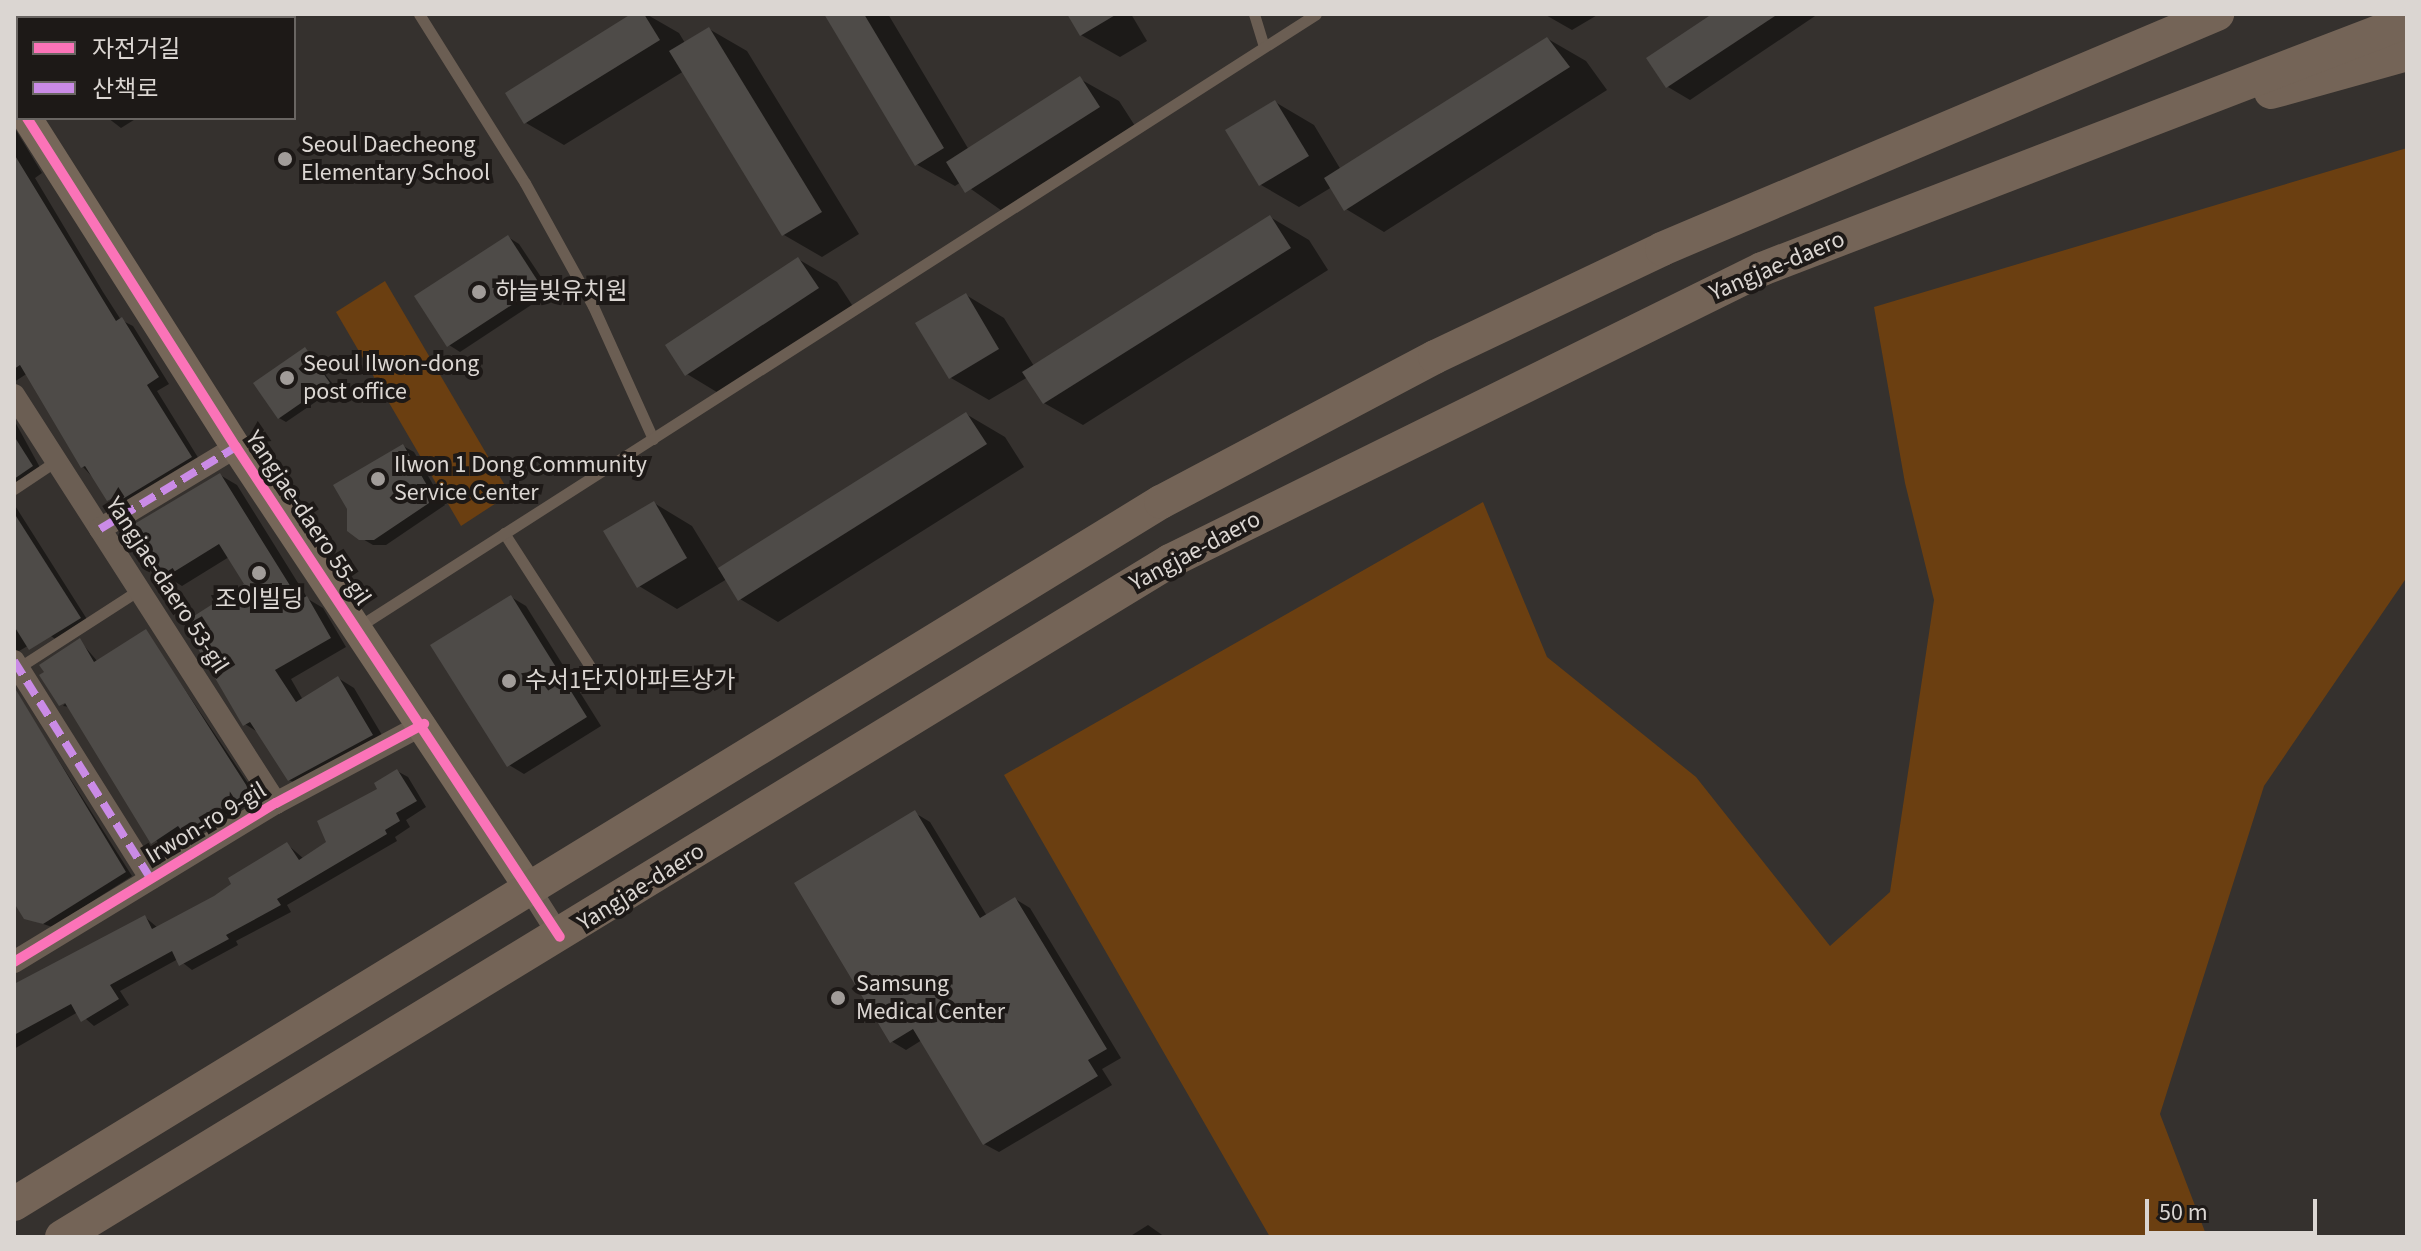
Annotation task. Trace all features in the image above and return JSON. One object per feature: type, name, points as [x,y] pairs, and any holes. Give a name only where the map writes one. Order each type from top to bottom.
[{"type":"main road","points":[[14,1204],[531,891],[1161,502],[1435,357],[1662,249],[2217,14]]},
{"type":"main road","name":"Yangjae-daero","points":[[62,1237],[560,937],[1170,561],[1762,269],[2058,151],[2407,21]]},
{"type":"main road","points":[[2058,151],[2407,54]]},
{"type":"street","name":"Yangjae-daero 55-gil","points":[[28,120],[236,447],[424,724],[560,937]]},
{"type":"street","name":"Yangjae-daero 53-gil","points":[[14,395],[276,803]]},
{"type":"street","points":[[100,529],[236,447]]},
{"type":"street","points":[[15,666],[151,879]]},
{"type":"street","name":"Irwon-ro 9-gil","points":[[17,954],[151,879],[276,803],[424,724]]},
{"type":"lane","points":[[419,14],[563,251],[653,439]]},
{"type":"lane","points":[[1254,14],[1264,47]]},
{"type":"lane","points":[[358,627],[1316,14]]},
{"type":"lane","points":[[14,489],[56,461]]},
{"type":"lane","points":[[504,533],[593,671]]},
{"type":"lane","points":[[15,666],[139,590]]},
{"type":"shaded area","points":[[14,14],[141,14],[16,16],[16,36]]},
{"type":"shaded area","points":[[2407,148],[2407,577],[2264,786],[2160,1114],[2207,1237],[1270,1237],[1004,775],[1483,502],[1547,657],[1696,777],[1830,946],[1890,892],[1934,600],[1905,483],[1874,307]]},
{"type":"shaded area","points":[[385,281],[510,494],[461,526],[336,312]]},
{"type":"building","points":[[631,14],[644,14],[660,40],[524,124],[505,93]]},
{"type":"building","points":[[824,14],[864,14],[944,148],[915,166]]},
{"type":"building","points":[[1067,14],[1117,14],[1080,36]]},
{"type":"building","points":[[1712,14],[1778,14],[1666,88],[1646,58]]},
{"type":"building","points":[[709,27],[822,212],[782,236],[669,51]]},
{"type":"building","points":[[1547,37],[1570,67],[1344,211],[1324,178]]},
{"type":"building","points":[[1080,76],[1100,107],[965,193],[946,162]]},
{"type":"building","points":[[1275,100],[1309,156],[1259,186],[1225,130]]},
{"type":"building","points":[[14,154],[116,321],[122,317],[159,377],[147,385],[192,457],[116,503],[113,498],[107,501],[85,466],[81,468],[20,365],[14,369]]},
{"type":"building","points":[[1270,215],[1291,248],[1043,404],[1022,372]]},
{"type":"building","points":[[508,235],[541,286],[447,347],[414,296]]},
{"type":"building","points":[[798,257],[819,288],[685,376],[665,345]]},
{"type":"building","points":[[966,293],[999,349],[949,379],[915,323]]},
{"type":"building","points":[[305,347],[330,383],[278,419],[253,383]]},
{"type":"building","points":[[966,412],[987,444],[738,601],[718,568]]},
{"type":"building","points":[[14,436],[33,466],[14,479]]},
{"type":"building","points":[[403,444],[435,499],[374,540],[359,540],[347,531],[347,509],[333,485]]},
{"type":"building","points":[[220,473],[299,600],[307,596],[331,638],[275,670],[296,702],[338,676],[373,735],[288,781],[250,722],[243,726],[183,623],[244,584],[219,544],[164,578],[131,526]]},
{"type":"building","points":[[654,501],[687,558],[637,588],[603,531]]},
{"type":"building","points":[[14,513],[81,618],[29,650],[14,626]]},
{"type":"building","name":"수서1단지아파트상가","points":[[511,595],[587,717],[507,767],[430,645]]},
{"type":"building","points":[[146,629],[250,791],[184,834],[178,826],[151,844],[65,703],[59,706],[39,675],[44,672],[39,665],[80,638],[94,662]]},
{"type":"building","points":[[16,690],[126,872],[43,924],[24,919],[14,903]]},
{"type":"building","points":[[397,769],[417,801],[396,813],[400,821],[385,830],[387,834],[277,899],[281,905],[226,935],[229,939],[179,966],[172,951],[110,985],[119,999],[81,1022],[71,1004],[14,1035],[14,984],[145,915],[152,929],[214,896],[231,884],[228,878],[287,842],[299,860],[326,842],[317,821],[377,789],[374,783]]},
{"type":"building","points":[[915,810],[980,918],[1015,897],[1107,1049],[1088,1060],[1098,1076],[983,1145],[913,1029],[890,1043],[794,883]]},
{"type":"marked path","points":[[100,529],[236,447]]},
{"type":"marked path","points":[[14,661],[151,879]]},
{"type":"cycle path","points":[[28,120],[236,447],[560,937]]},
{"type":"cycle path","points":[[14,962],[276,803],[424,724]]},
{"type":"place","name":"Seoul Daecheong Elementary School","points":[[285,159]]},
{"type":"place","name":"하늘빛유치원","points":[[479,292]]},
{"type":"place","name":"Seoul Ilwon-dong post office","points":[[287,378]]},
{"type":"place","name":"Ilwon 1 Dong Community Service Center","points":[[378,479]]},
{"type":"place","name":"조이빌딩","points":[[259,573]]},
{"type":"place","name":"수서1단지아파트상가","points":[[509,681]]},
{"type":"place","name":"Samsung Medical Center","points":[[838,998]]}]
